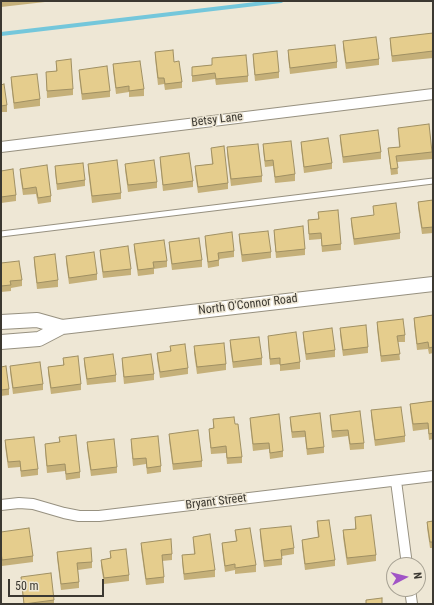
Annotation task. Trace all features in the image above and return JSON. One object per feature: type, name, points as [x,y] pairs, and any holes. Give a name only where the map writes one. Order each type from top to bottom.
[{"type":"main road","name":"North O'Connor Road","points":[[1,342],[39,339],[62,327],[433,284]]},
{"type":"main road","name":"North O'Connor Road","points":[[1,322],[37,320],[62,327]]},
{"type":"street","name":"Betsy Lane","points":[[1,147],[433,94]]},
{"type":"street","name":"Bryant Street","points":[[1,505],[19,503],[33,504],[80,516],[99,516],[433,476]]},
{"type":"street","points":[[396,481],[405,557]]},
{"type":"lane","points":[[1,234],[433,181]]},
{"type":"building","points":[[433,33],[433,51],[392,56],[390,38]]},
{"type":"building","points":[[376,37],[379,59],[346,63],[343,41]]},
{"type":"building","points":[[335,45],[337,62],[290,68],[288,50]]},
{"type":"building","points":[[173,50],[174,62],[179,61],[182,82],[165,84],[164,78],[158,78],[155,52]]},
{"type":"building","points":[[277,51],[279,72],[255,75],[253,54]]},
{"type":"building","points":[[246,55],[248,76],[216,79],[215,73],[192,76],[192,67],[212,65],[212,58]]},
{"type":"building","points":[[71,59],[73,89],[47,91],[46,72],[57,71],[56,61]]},
{"type":"building","points":[[140,61],[144,89],[129,91],[129,86],[116,88],[113,64]]},
{"type":"building","points":[[107,66],[110,91],[82,94],[79,70]]},
{"type":"building","points":[[37,74],[40,99],[14,103],[11,77]]},
{"type":"building","points":[[4,84],[7,105],[1,106],[1,85]]},
{"type":"building","points":[[429,124],[432,152],[396,156],[398,168],[391,169],[388,148],[400,147],[398,128]]},
{"type":"building","points":[[378,130],[381,152],[343,157],[340,135]]},
{"type":"building","points":[[328,138],[332,163],[304,167],[301,142]]},
{"type":"building","points":[[291,141],[295,174],[275,177],[273,160],[265,161],[263,144]]},
{"type":"building","points":[[258,144],[262,176],[231,179],[227,147]]},
{"type":"building","points":[[224,146],[228,183],[198,187],[195,166],[213,164],[211,148]]},
{"type":"building","points":[[189,153],[193,181],[163,185],[160,157]]},
{"type":"building","points":[[117,160],[121,193],[92,196],[88,164]]},
{"type":"building","points":[[154,160],[157,182],[128,185],[125,164]]},
{"type":"building","points":[[83,163],[85,180],[57,184],[55,166]]},
{"type":"building","points":[[47,165],[51,196],[38,198],[36,187],[23,189],[20,169]]},
{"type":"building","points":[[13,169],[16,195],[1,197],[1,171]]},
{"type":"building","points":[[433,200],[433,227],[422,228],[418,202]]},
{"type":"building","points":[[396,203],[400,233],[354,239],[351,218],[374,215],[373,206]]},
{"type":"building","points":[[338,210],[341,244],[322,246],[321,233],[309,234],[308,220],[319,219],[318,212]]},
{"type":"building","points":[[303,226],[305,249],[276,252],[274,230]]},
{"type":"building","points":[[268,231],[271,252],[242,255],[239,234]]},
{"type":"building","points":[[232,232],[234,251],[218,253],[219,260],[208,262],[205,236]]},
{"type":"building","points":[[199,238],[202,260],[172,264],[169,242]]},
{"type":"building","points":[[164,240],[167,261],[153,262],[154,268],[138,270],[134,244]]},
{"type":"building","points":[[128,246],[131,269],[103,272],[100,250]]},
{"type":"building","points":[[94,252],[97,274],[69,278],[66,256]]},
{"type":"building","points":[[55,254],[58,280],[37,283],[34,257]]},
{"type":"building","points":[[19,261],[22,280],[10,281],[11,285],[1,286],[1,263]]},
{"type":"building","points":[[433,315],[433,347],[429,348],[428,342],[417,344],[414,318]]},
{"type":"building","points":[[403,319],[405,335],[397,336],[400,354],[381,356],[377,322]]},
{"type":"building","points":[[366,325],[368,347],[343,350],[340,328]]},
{"type":"building","points":[[332,328],[335,350],[306,354],[303,332]]},
{"type":"building","points":[[296,332],[300,362],[280,365],[280,358],[270,359],[268,336]]},
{"type":"building","points":[[259,337],[262,358],[233,362],[230,340]]},
{"type":"building","points":[[224,343],[226,364],[197,367],[194,346]]},
{"type":"building","points":[[185,344],[188,368],[160,372],[157,353],[171,351],[170,346]]},
{"type":"building","points":[[113,354],[116,375],[87,379],[84,358]]},
{"type":"building","points":[[151,354],[154,374],[124,377],[122,358]]},
{"type":"building","points":[[78,356],[81,384],[51,388],[48,367],[64,365],[63,358]]},
{"type":"building","points":[[40,362],[43,384],[13,388],[10,366]]},
{"type":"building","points":[[6,366],[9,389],[1,390],[1,367]]},
{"type":"building","points":[[433,401],[433,433],[429,434],[428,423],[413,424],[410,404]]},
{"type":"building","points":[[401,407],[405,436],[375,440],[371,410]]},
{"type":"building","points":[[360,411],[364,443],[350,444],[348,430],[332,431],[330,415]]},
{"type":"building","points":[[320,413],[324,447],[307,449],[305,431],[292,432],[290,417]]},
{"type":"building","points":[[279,414],[283,451],[270,453],[269,443],[253,444],[250,418]]},
{"type":"building","points":[[234,417],[235,424],[238,424],[242,457],[227,458],[226,446],[211,448],[209,429],[214,428],[213,419]]},
{"type":"building","points":[[198,430],[202,461],[173,464],[169,434]]},
{"type":"building","points":[[76,435],[80,472],[66,474],[65,464],[47,466],[45,444],[60,442],[59,437]]},
{"type":"building","points":[[158,436],[161,466],[147,468],[146,458],[133,459],[131,439]]},
{"type":"building","points":[[34,437],[38,469],[21,471],[20,461],[8,462],[5,440]]},
{"type":"building","points":[[114,439],[117,467],[91,470],[87,442]]},
{"type":"building","points":[[371,515],[376,555],[347,558],[343,530],[356,529],[355,517]]},
{"type":"building","points":[[329,520],[335,560],[305,564],[302,540],[319,537],[317,521]]},
{"type":"building","points":[[433,521],[433,542],[430,542],[427,522]]},
{"type":"building","points":[[291,526],[294,548],[281,550],[282,559],[264,561],[260,529]]},
{"type":"building","points":[[29,528],[33,556],[2,560],[1,532]]},
{"type":"building","points":[[250,528],[256,565],[235,568],[235,564],[225,566],[222,543],[237,541],[235,530]]},
{"type":"building","points":[[210,534],[215,570],[184,574],[182,555],[195,554],[193,537]]},
{"type":"building","points":[[171,539],[172,554],[162,555],[164,577],[146,579],[141,543]]},
{"type":"building","points":[[91,548],[92,562],[77,563],[79,582],[61,584],[57,552]]},
{"type":"building","points":[[126,549],[129,575],[104,578],[101,560],[111,558],[110,551]]},
{"type":"building","points":[[51,573],[54,600],[24,604],[21,577]]},
{"type":"building","points":[[382,598],[382,604],[366,604],[366,600]]},
{"type":"waterway","points":[[1,34],[281,1]]}]
